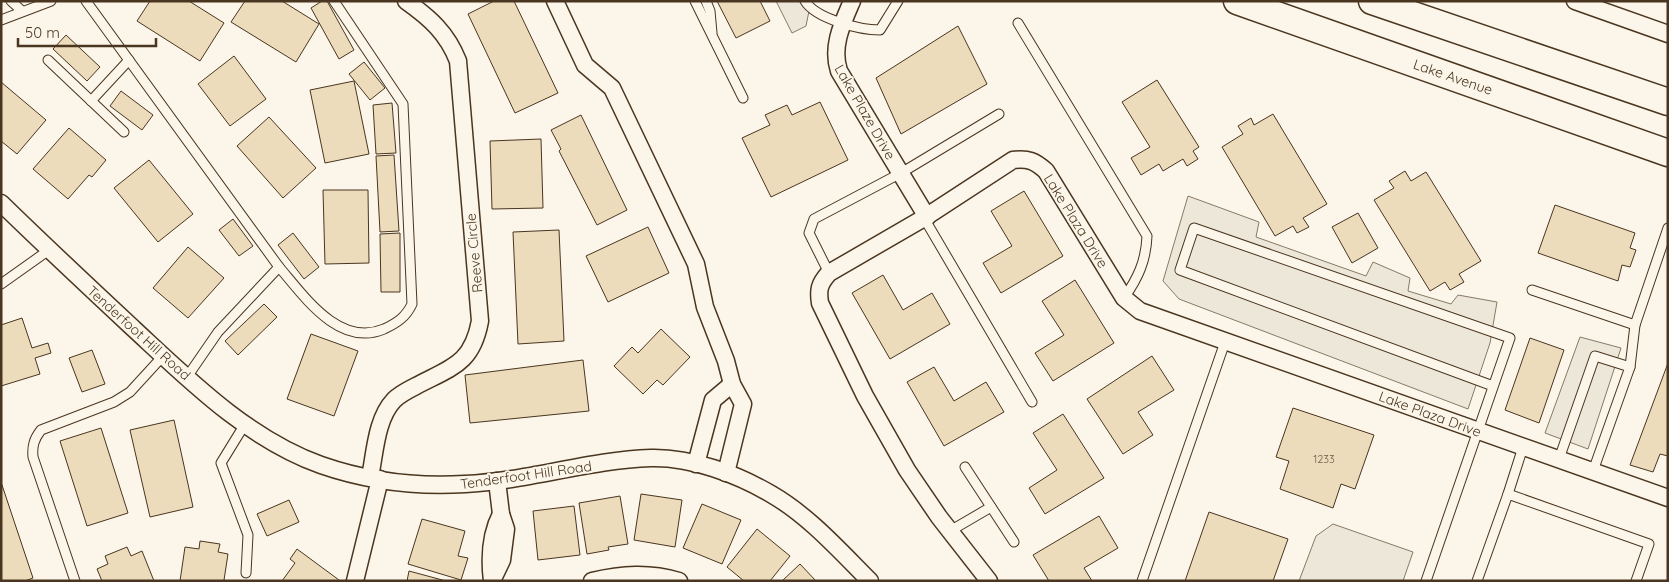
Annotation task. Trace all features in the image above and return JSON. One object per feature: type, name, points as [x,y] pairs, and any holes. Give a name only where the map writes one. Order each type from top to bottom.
[{"type":"main road","name":"Lake Avenue","points":[[1237,1],[1668,153]]},
{"type":"main road","points":[[1372,1],[1668,102]]},
{"type":"street","name":"Reeve Circle","points":[[355,581],[375,478],[382,421],[386,411],[403,392],[464,360],[477,339],[480,321],[458,61],[444,33],[406,1]]},
{"type":"street","points":[[556,1],[585,65],[612,88],[696,264],[705,307],[726,361],[732,384],[743,404],[726,473]]},
{"type":"street","name":"Lake Plaze Drive","points":[[852,1],[843,22],[836,50],[839,71],[926,218]]},
{"type":"street","points":[[1575,1],[1668,34]]},
{"type":"street","name":"Lake Plaza Drive","points":[[829,273],[926,218],[1013,160],[1026,158],[1037,162],[1046,171],[1124,298],[1140,311],[1668,498]]},
{"type":"street","name":"Tenderfoot Hill Road","points":[[1,203],[49,250],[187,377],[245,424],[289,452],[320,465],[375,478],[441,485],[497,481],[628,460],[653,458],[696,464],[750,483],[797,511],[870,581]]},
{"type":"street","points":[[829,273],[821,282],[818,291],[820,303],[887,436],[950,531],[989,581]]},
{"type":"street","points":[[696,464],[713,400],[732,384]]},
{"type":"street","points":[[492,581],[490,559],[494,527],[500,514],[497,481]]},
{"type":"street","points":[[592,581],[633,574],[652,575],[679,581]]},
{"type":"lane","points":[[11,1],[22,11]]},
{"type":"lane","points":[[1,20],[51,1]]},
{"type":"lane","points":[[86,1],[278,267],[318,312],[350,331],[368,333],[394,325],[403,318],[412,304],[403,104],[334,1]]},
{"type":"lane","points":[[695,1],[743,98]]},
{"type":"lane","points":[[706,1],[710,11],[713,38]]},
{"type":"lane","points":[[805,1],[819,14],[864,30],[880,30],[898,1]]},
{"type":"lane","points":[[1018,23],[1147,236],[1146,258],[1124,298]]},
{"type":"lane","points":[[48,60],[124,132]]},
{"type":"lane","points":[[92,101],[129,60]]},
{"type":"lane","points":[[829,273],[810,233],[814,219],[901,173],[998,114]]},
{"type":"lane","points":[[926,218],[1032,402]]},
{"type":"lane","points":[[1426,581],[1510,338],[1194,228],[1180,270],[1493,386]]},
{"type":"lane","points":[[1593,471],[1630,367],[1635,324],[1668,228]]},
{"type":"lane","points":[[1,284],[49,250]]},
{"type":"lane","points":[[187,377],[218,332],[278,267]]},
{"type":"lane","points":[[1532,290],[1635,324]]},
{"type":"lane","points":[[1142,581],[1225,342]]},
{"type":"lane","points":[[75,581],[33,457],[32,448],[35,438],[41,430],[114,402],[130,392],[163,356]]},
{"type":"lane","points":[[1559,459],[1595,356],[1630,367]]},
{"type":"lane","points":[[245,424],[221,463],[248,535],[246,573]]},
{"type":"lane","points":[[1477,581],[1523,447]]},
{"type":"lane","points":[[965,468],[1014,542]]},
{"type":"lane","points":[[1508,494],[1649,544],[1636,581]]},
{"type":"lane","points":[[950,531],[991,507]]},
{"type":"shaded area","points":[[776,1],[811,1],[806,26],[792,33]]},
{"type":"shaded area","points":[[1188,196],[1259,222],[1256,237],[1366,276],[1373,262],[1410,278],[1408,291],[1451,304],[1458,295],[1497,302],[1490,343],[1468,409],[1179,299],[1163,281]]},
{"type":"shaded area","points":[[1580,337],[1621,348],[1588,449],[1545,433]]},
{"type":"shaded area","points":[[1333,524],[1413,552],[1403,581],[1299,581],[1316,536]]},
{"type":"building","points":[[150,1],[189,1],[224,23],[200,61],[137,21]]},
{"type":"building","points":[[245,1],[282,1],[319,24],[296,62],[231,22]]},
{"type":"building","points":[[322,1],[327,1],[354,50],[339,59],[311,8]]},
{"type":"building","points":[[494,1],[514,1],[558,93],[515,113],[468,14]]},
{"type":"building","points":[[717,1],[760,1],[770,21],[736,38]]},
{"type":"building","points":[[958,26],[987,84],[901,134],[876,78]]},
{"type":"building","points":[[66,35],[100,67],[87,81],[53,49]]},
{"type":"building","points":[[234,56],[266,99],[230,126],[198,84]]},
{"type":"building","points":[[364,62],[385,88],[370,100],[349,74]]},
{"type":"building","points":[[1157,80],[1199,147],[1193,151],[1198,159],[1187,166],[1183,159],[1163,171],[1159,164],[1141,175],[1131,158],[1150,147],[1122,102]]},
{"type":"building","points":[[354,81],[369,154],[325,163],[310,90]]},
{"type":"building","points":[[1,82],[46,120],[17,154],[1,141]]},
{"type":"building","points":[[121,91],[153,115],[142,130],[110,106]]},
{"type":"building","points":[[820,102],[848,160],[771,197],[742,138],[770,125],[765,115],[787,105],[792,115]]},
{"type":"building","points":[[392,103],[396,153],[376,154],[373,105]]},
{"type":"building","points":[[1273,114],[1327,204],[1303,218],[1309,227],[1297,233],[1293,226],[1275,236],[1222,147],[1243,134],[1238,126],[1251,118],[1254,125]]},
{"type":"building","points":[[581,115],[627,210],[597,225],[559,151],[561,149],[551,130]]},
{"type":"building","points":[[269,117],[316,168],[283,198],[237,146]]},
{"type":"building","points":[[69,128],[106,160],[92,177],[89,175],[68,199],[33,169]]},
{"type":"building","points":[[541,139],[543,208],[492,209],[490,141]]},
{"type":"building","points":[[394,155],[399,231],[380,232],[376,156]]},
{"type":"building","points":[[149,160],[193,214],[158,242],[114,188]]},
{"type":"building","points":[[1405,171],[1411,181],[1426,172],[1481,261],[1459,274],[1464,282],[1450,290],[1445,282],[1430,291],[1374,200],[1394,188],[1389,181]]},
{"type":"building","points":[[323,190],[368,190],[369,263],[325,264]]},
{"type":"building","points":[[1024,191],[1063,256],[1001,293],[983,263],[1012,246],[991,211]]},
{"type":"building","points":[[1555,205],[1635,233],[1630,248],[1636,250],[1630,267],[1622,265],[1618,281],[1538,253]]},
{"type":"building","points":[[1358,213],[1378,248],[1352,263],[1332,227]]},
{"type":"building","points":[[233,219],[253,246],[239,256],[219,230]]},
{"type":"building","points":[[648,227],[669,273],[608,302],[586,256]]},
{"type":"building","points":[[559,230],[564,341],[518,344],[513,232]]},
{"type":"building","points":[[293,233],[319,267],[304,279],[278,245]]},
{"type":"building","points":[[400,233],[400,292],[381,292],[380,234]]},
{"type":"building","points":[[188,247],[224,278],[188,318],[153,288]]},
{"type":"building","points":[[883,275],[903,310],[932,293],[950,324],[890,359],[852,293]]},
{"type":"building","points":[[1075,280],[1114,343],[1053,381],[1035,353],[1064,335],[1042,301]]},
{"type":"building","points":[[264,304],[277,317],[238,355],[225,341]]},
{"type":"building","points":[[22,318],[32,348],[48,343],[51,353],[35,358],[40,374],[1,386],[1,325]]},
{"type":"building","points":[[661,329],[690,357],[663,385],[657,380],[643,394],[614,366],[632,347],[638,353]]},
{"type":"building","points":[[311,334],[358,351],[334,416],[287,399]]},
{"type":"building","points":[[1530,338],[1564,350],[1539,423],[1505,410]]},
{"type":"building","points":[[92,350],[105,384],[82,392],[69,358]]},
{"type":"building","points":[[1152,356],[1174,390],[1138,412],[1153,435],[1123,454],[1087,399]]},
{"type":"building","points":[[583,360],[589,411],[470,423],[465,375]]},
{"type":"building","points":[[1668,363],[1668,456],[1660,454],[1653,472],[1630,465]]},
{"type":"building","points":[[934,367],[954,401],[986,382],[1004,412],[944,446],[907,382]]},
{"type":"building","points":[[1293,408],[1374,435],[1355,489],[1341,484],[1333,508],[1280,489],[1289,461],[1276,457]]},
{"type":"building","points":[[1063,414],[1104,478],[1045,514],[1029,488],[1057,470],[1033,433]]},
{"type":"building","points":[[174,420],[193,507],[150,517],[130,430]]},
{"type":"building","points":[[101,428],[128,513],[87,526],[60,441]]},
{"type":"building","points":[[1,482],[33,578],[25,581],[1,581]]},
{"type":"building","points":[[641,494],[682,500],[675,547],[634,540]]},
{"type":"building","points":[[620,496],[628,544],[608,547],[609,550],[587,554],[579,503]]},
{"type":"building","points":[[289,500],[299,522],[267,536],[257,514]]},
{"type":"building","points":[[702,504],[741,520],[722,564],[683,548]]},
{"type":"building","points":[[574,506],[580,555],[538,560],[533,511]]},
{"type":"building","points":[[1209,512],[1288,539],[1273,581],[1185,581]]},
{"type":"building","points":[[1099,516],[1118,548],[1084,568],[1092,581],[1049,581],[1033,555]]},
{"type":"building","points":[[422,519],[465,531],[458,556],[468,558],[461,580],[408,564]]},
{"type":"building","points":[[757,529],[790,556],[770,581],[744,581],[727,567]]},
{"type":"building","points":[[200,541],[220,544],[218,552],[228,554],[224,580],[227,581],[180,581],[185,547],[199,549]]},
{"type":"building","points":[[127,547],[131,556],[142,551],[154,581],[102,581],[97,569],[108,564],[105,556]]},
{"type":"building","points":[[297,549],[339,581],[282,581],[295,563],[290,559]]},
{"type":"building","points":[[800,564],[816,581],[782,581]]},
{"type":"building","points":[[409,571],[446,581],[407,581]]}]
